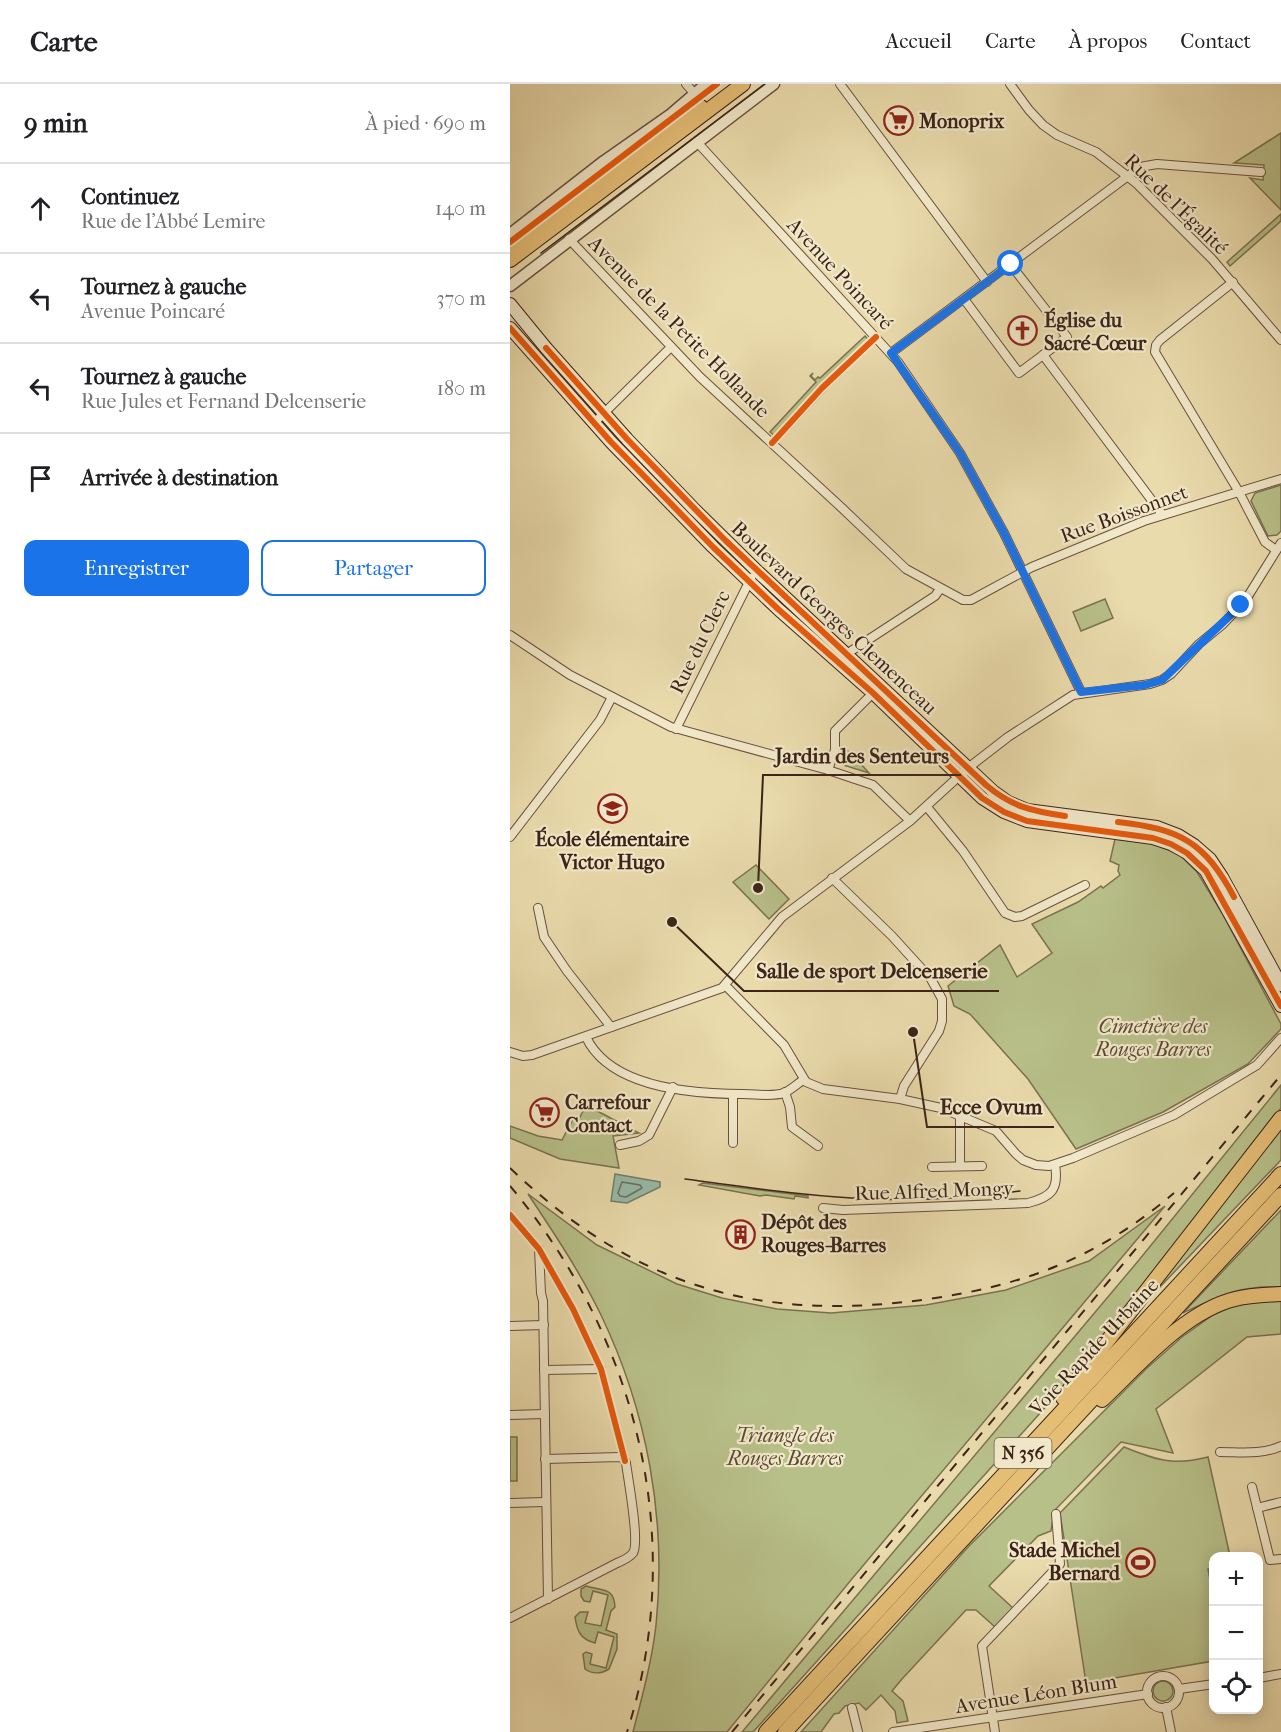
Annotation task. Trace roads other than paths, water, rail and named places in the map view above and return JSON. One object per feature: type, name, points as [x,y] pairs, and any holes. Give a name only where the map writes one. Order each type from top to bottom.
[{"type":"main road","points":[[510,260],[636,165],[733,84]]},
{"type":"main road","points":[[510,253],[704,110],[743,84]]},
{"type":"main road","points":[[510,246],[666,129],[750,84]]},
{"type":"main road","points":[[510,266],[610,189],[636,165]]},
{"type":"main road","name":"Boulevard Georges Clemenceau","points":[[510,304],[604,413],[676,490],[757,571],[848,653],[877,689]]},
{"type":"main road","name":"Boulevard Georges Clemenceau","points":[[510,328],[647,480],[748,581],[877,689],[964,772],[993,806],[1016,817],[1039,823],[1153,837],[1187,853],[1213,881],[1279,1002]]},
{"type":"main road","name":"Boulevard Georges Clemenceau","points":[[964,772],[1001,797],[1027,810],[1157,827],[1194,844],[1210,859],[1222,877],[1281,984]]},
{"type":"main road","points":[[1002,1475],[1281,1118]]},
{"type":"main road","name":"Voie Rapide Urbaine","points":[[766,1732],[1281,1174]]},
{"type":"main road","name":"Voie Rapide Urbaine","points":[[785,1732],[1281,1195]]},
{"type":"main road","points":[[997,1502],[1171,1335],[1192,1318],[1233,1299],[1281,1294]]},
{"type":"street","points":[[686,84],[694,93]]},
{"type":"street","points":[[510,234],[611,156],[671,114],[706,84]]},
{"type":"street","points":[[510,286],[774,84]]},
{"type":"street","points":[[840,84],[987,282]]},
{"type":"street","name":"Rue de l'Égalité","points":[[1010,84],[1043,125],[1057,135],[1096,152],[1129,177],[1206,252],[1281,340]]},
{"type":"street","name":"Avenue Poincaré","points":[[697,142],[891,353],[956,446],[1004,533],[1081,692]]},
{"type":"street","points":[[891,353],[1140,167],[1153,164],[1261,172]]},
{"type":"street","name":"Avenue de la Petite Hollande","points":[[569,239],[706,382],[906,569],[963,600],[970,600],[1022,572]]},
{"type":"street","points":[[964,299],[1019,373],[1067,337],[1011,264]]},
{"type":"street","points":[[512,1053],[523,1056],[586,1037],[708,994],[725,985],[782,916],[910,821],[964,772],[1073,694],[1150,684],[1166,677],[1245,601],[1280,546],[1265,542],[1239,492],[1155,352],[1160,340],[1233,282]]},
{"type":"street","points":[[594,423],[671,347]]},
{"type":"street","points":[[1043,355],[1162,514]]},
{"type":"street","name":"Rue Boissonnet","points":[[1022,572],[1162,514],[1281,479]]},
{"type":"street","name":"Rue du Clerc","points":[[676,729],[748,581],[757,571]]},
{"type":"street","points":[[848,653],[934,596],[940,589]]},
{"type":"street","points":[[510,635],[563,671],[676,729],[828,770],[873,785],[910,821]]},
{"type":"street","points":[[828,770],[834,754],[835,731],[877,689]]},
{"type":"street","points":[[510,837],[597,725],[612,696]]},
{"type":"street","points":[[927,807],[963,851],[1000,909],[1005,913],[1015,917],[1022,916],[1085,885]]},
{"type":"street","points":[[832,878],[923,970],[942,999],[942,1021],[939,1031],[904,1086],[900,1099]]},
{"type":"street","points":[[538,908],[544,937],[611,1028]]},
{"type":"street","points":[[725,985],[784,1045],[803,1080],[818,1088],[900,1099],[931,1105],[960,1115],[996,1131],[1013,1152],[1023,1160],[1040,1166],[1055,1165],[1174,1115],[1257,1065],[1281,1038]]},
{"type":"street","points":[[586,1037],[595,1053],[617,1070],[641,1080],[673,1088],[705,1094],[776,1094],[785,1092],[803,1080]]},
{"type":"street","points":[[620,1145],[639,1141],[649,1135],[673,1088]]},
{"type":"street","points":[[785,1092],[790,1107],[792,1126],[818,1146]]},
{"type":"street","points":[[733,1094],[733,1143]]},
{"type":"street","points":[[960,1115],[960,1166]]},
{"type":"street","name":"Rue Alfred Mongy","points":[[823,1208],[843,1210],[1028,1203],[1054,1190],[1057,1180],[1055,1165]]},
{"type":"street","points":[[932,1167],[982,1166]]},
{"type":"street","points":[[539,1249],[544,1325],[548,1599]]},
{"type":"street","points":[[510,1326],[544,1325]]},
{"type":"street","points":[[544,1370],[601,1369]]},
{"type":"street","points":[[510,1415],[545,1414]]},
{"type":"street","points":[[1220,1452],[1255,1452],[1273,1450],[1281,1446]]},
{"type":"street","points":[[510,1618],[634,1551],[635,1537],[624,1458],[545,1458]]},
{"type":"street","points":[[1251,1487],[1270,1560],[1281,1559]]},
{"type":"street","points":[[510,1503],[545,1502]]},
{"type":"street","points":[[1257,1508],[1281,1502]]},
{"type":"street","points":[[994,1732],[982,1646],[1060,1564],[1056,1514]]},
{"type":"street","points":[[1263,1676],[1281,1674]]},
{"type":"street","points":[[1161,1676],[1173,1679],[1179,1689],[1176,1701],[1166,1707],[1154,1704],[1148,1694],[1151,1682],[1161,1676]]},
{"type":"street","points":[[1179,1689],[1209,1685]]},
{"type":"street","name":"Avenue Léon Blum","points":[[894,1732],[1148,1694]]},
{"type":"street","points":[[1166,1707],[1171,1732]]},
{"type":"street","points":[[852,1708],[858,1732]]},
{"type":"water","points":[[615,1174],[660,1182],[660,1187],[627,1203],[611,1201]]},
{"type":"tram line","points":[[541,253],[765,84]]},
{"type":"tram line","points":[[685,1179],[802,1194],[873,1199],[910,1200],[1020,1191]]},
{"type":"railway","points":[[732,1732],[1281,1075]]},
{"type":"railway","points":[[510,1168],[557,1209],[604,1242],[653,1268],[703,1287],[755,1299],[809,1305],[867,1305],[929,1299],[998,1286],[1060,1265],[1089,1251],[1118,1235],[1174,1193]]},
{"type":"railway","points":[[510,1186],[554,1245],[591,1309],[619,1375],[639,1444],[651,1515],[652,1587],[645,1660],[627,1732]]},
{"type":"place","name":"Monoprix","points":[[898,121]]},
{"type":"place","name":"Église du Sacré-Cœur","points":[[1023,331]]},
{"type":"place","name":"École élémentaire Victor Hugo","points":[[612,808]]},
{"type":"place","name":"Jardin des Senteurs","points":[[758,888]]},
{"type":"place","name":"Salle de sport Delcenserie","points":[[672,922]]},
{"type":"place","name":"Ecce Ovum","points":[[913,1032]]},
{"type":"place","name":"Carrefour Contact","points":[[544,1113]]},
{"type":"place","name":"Dépôt des Rouges-Barres","points":[[740,1234]]},
{"type":"place","name":"Stade Michel Bernard","points":[[1141,1562]]},
{"type":"park label","name":"Cimetière des Rouges Barres","points":[[1153,1038]]},
{"type":"park label","name":"Triangle des Rouges Barres","points":[[785,1446]]}]
